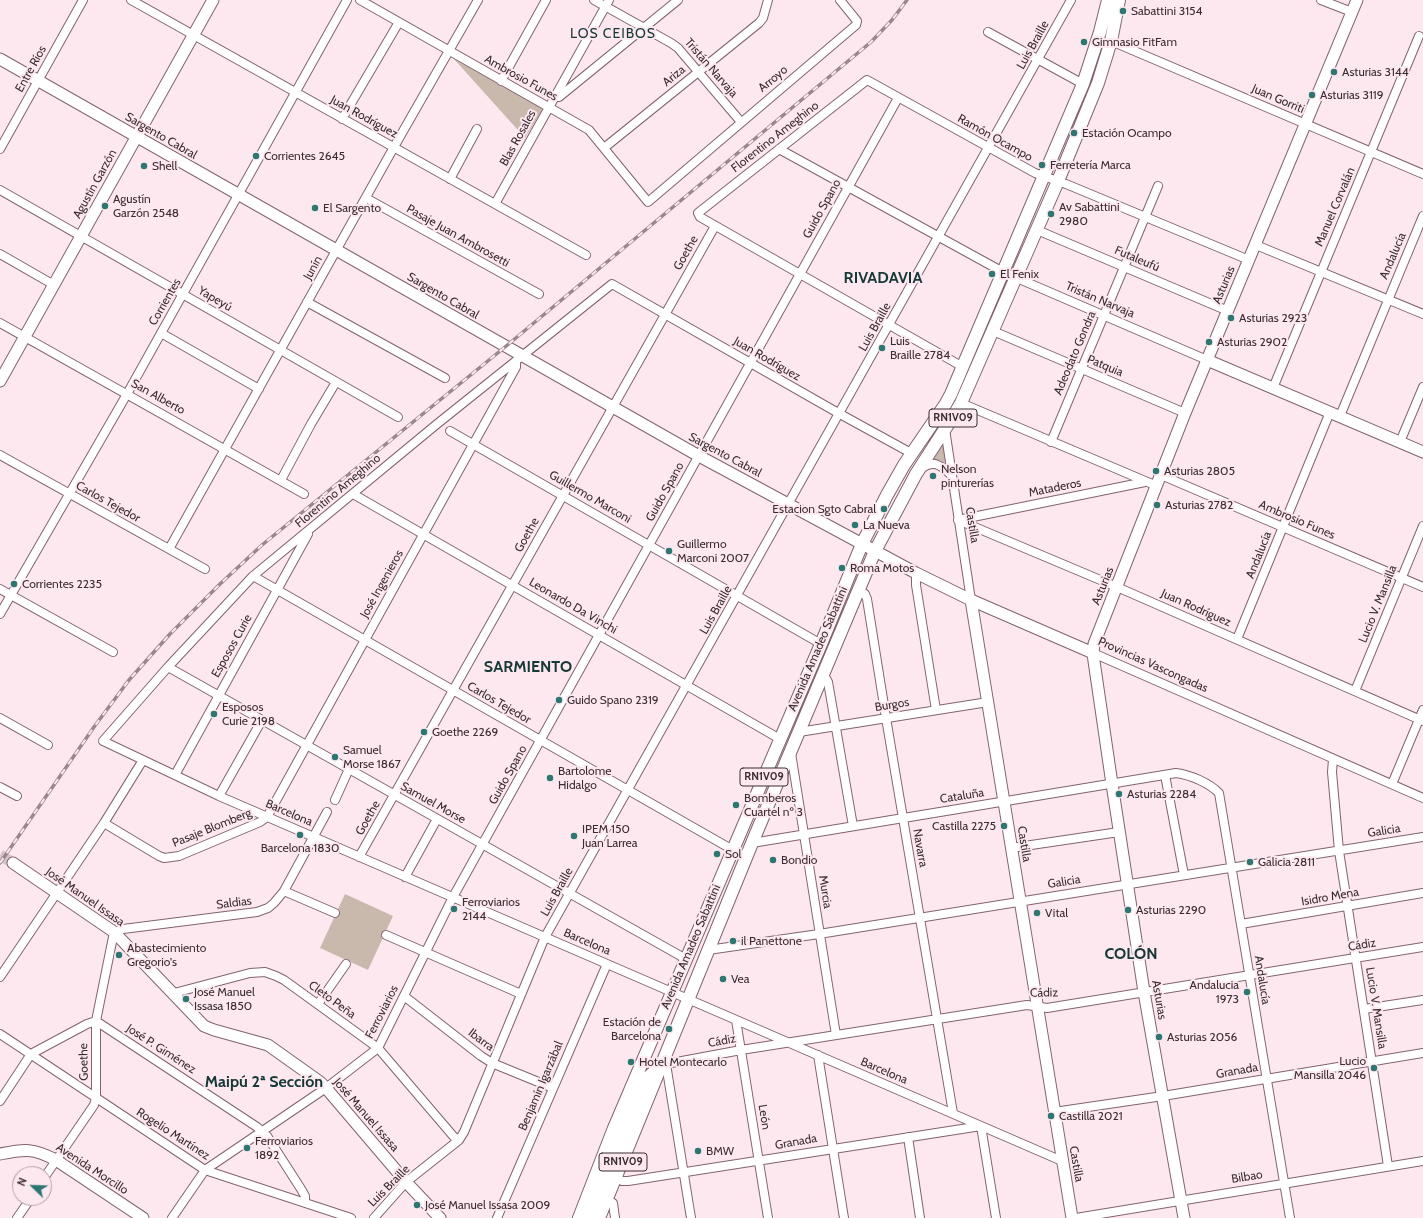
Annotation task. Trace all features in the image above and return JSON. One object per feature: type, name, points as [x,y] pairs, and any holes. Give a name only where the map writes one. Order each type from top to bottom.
[{"type":"main road","name":"Avenida Amadeo Sabattini","points":[[579,1218],[614,1128],[671,992],[821,644],[862,544],[887,495],[911,453],[945,405],[963,367],[1042,177],[1083,84],[1099,38],[1108,0]]},
{"type":"main road","name":"Avenida Amadeo Sabattini","points":[[599,1218],[752,843],[875,551],[916,474],[961,403],[1058,181],[1101,74],[1111,41],[1119,0]]},
{"type":"main road","points":[[590,1218],[641,1090],[650,1076],[662,1064]]},
{"type":"street","name":"Entre Ríos","points":[[0,149],[83,0]]},
{"type":"street","name":"Juan Rodríguez","points":[[131,0],[586,255]]},
{"type":"street","name":"Agustín Garzón","points":[[0,381],[213,0]]},
{"type":"street","name":"Corrientes","points":[[0,614],[127,394],[348,0]]},
{"type":"street","name":"Ambrosio Funes","points":[[360,0],[589,130],[648,202]]},
{"type":"street","name":"Junín","points":[[169,549],[478,0]]},
{"type":"street","points":[[501,81],[546,0]]},
{"type":"street","name":"Tristán Narvaja","points":[[594,0],[607,3],[678,48],[741,122]]},
{"type":"street","points":[[554,97],[560,97],[678,0]]},
{"type":"street","name":"Ariza","points":[[604,148],[759,23],[763,18],[768,0]]},
{"type":"street","name":"Arroyo","points":[[648,202],[856,25],[857,21],[840,0]]},
{"type":"street","name":"Luis Braille","points":[[374,1218],[406,1182],[459,1140],[464,1132],[545,937],[1072,0]]},
{"type":"street","points":[[1321,0],[1352,12]]},
{"type":"street","name":"Asturias","points":[[1184,1218],[1144,992],[1127,884],[1093,653],[1094,644],[1185,413],[1357,0]]},
{"type":"street","name":"Blas Rosales","points":[[495,204],[607,3]]},
{"type":"street","points":[[342,119],[399,22]]},
{"type":"street","points":[[988,32],[1083,84]]},
{"type":"street","name":"Manuel Corvalán","points":[[1273,388],[1419,36]]},
{"type":"street","name":"Juan Gorriti","points":[[1111,41],[1423,174]]},
{"type":"street","points":[[1101,74],[1115,48],[1123,46]]},
{"type":"street","name":"Sargento Cabral","points":[[0,59],[336,250],[519,359],[612,407],[875,551]]},
{"type":"street","name":"Ramón Ocampo","points":[[866,80],[1042,177],[1058,181],[1249,260]]},
{"type":"street","name":"Florentino Ameghino","points":[[715,226],[700,218],[698,213],[866,80]]},
{"type":"street","name":"Guido Spano","points":[[453,897],[898,98]]},
{"type":"street","points":[[450,178],[477,129]]},
{"type":"street","name":"Tristán Narvaja","points":[[778,149],[1003,272],[1423,452]]},
{"type":"street","name":"Adeodato Gondra","points":[[1051,442],[1158,186]]},
{"type":"street","name":"Yapeyú","points":[[0,190],[398,417]]},
{"type":"street","name":"Pasaje Juan Ambrosetti","points":[[366,198],[540,294]]},
{"type":"street","name":"Andalucía","points":[[1237,640],[1283,527],[1388,300],[1423,216]]},
{"type":"street","points":[[715,226],[963,367]]},
{"type":"street","name":"Goethe","points":[[360,857],[715,226]]},
{"type":"street","name":"Futaleufú","points":[[1037,230],[1228,311]]},
{"type":"street","points":[[1256,245],[1423,314]]},
{"type":"street","points":[[0,254],[54,286]]},
{"type":"street","name":"Juan Rodríguez","points":[[612,284],[911,453]]},
{"type":"street","name":"Florentino Ameghino","points":[[103,741],[168,667],[253,576],[437,424],[612,284]]},
{"type":"street","points":[[307,302],[445,378]]},
{"type":"street","name":"San Alberto","points":[[0,323],[304,494]]},
{"type":"street","name":"Patquia","points":[[993,331],[1185,413]]},
{"type":"street","points":[[161,333],[259,389]]},
{"type":"street","name":"José Ingenieros","points":[[267,817],[516,367],[519,359]]},
{"type":"street","points":[[281,480],[311,424],[336,382]]},
{"type":"street","points":[[1400,442],[1423,387]]},
{"type":"street","points":[[961,403],[1145,482]]},
{"type":"street","name":"Castilla","points":[[945,430],[958,520],[1072,1218]]},
{"type":"street","name":"Guillermo Marconi","points":[[450,432],[821,644]]},
{"type":"street","name":"Carlos Tejedor","points":[[0,455],[205,569]]},
{"type":"street","points":[[916,474],[926,465],[935,464],[944,468],[951,475]]},
{"type":"street","name":"Ambrosio Funes","points":[[1161,475],[1423,587]]},
{"type":"street","name":"Mataderos","points":[[958,520],[1145,482],[1157,486]]},
{"type":"street","name":"Leonardo Da Vinchi","points":[[353,494],[780,739]]},
{"type":"street","name":"Juan Rodríguez","points":[[958,520],[1117,587],[1421,720]]},
{"type":"street","name":"Lucio V. Mansilla","points":[[1355,691],[1423,526]]},
{"type":"street","name":"Esposos Curie","points":[[175,775],[310,529]]},
{"type":"street","name":"Provincias Vascongadas","points":[[875,551],[971,600],[1423,798]]},
{"type":"street","points":[[916,573],[916,585],[936,710]]},
{"type":"street","name":"Carlos Tejedor","points":[[253,576],[733,850]]},
{"type":"street","points":[[0,589],[113,652]]},
{"type":"street","name":"Navarra","points":[[859,590],[865,594],[868,599],[886,718],[953,1113]]},
{"type":"street","name":"Samuel Morse","points":[[168,667],[686,959]]},
{"type":"street","points":[[824,675],[828,682],[853,826]]},
{"type":"street","name":"Burgos","points":[[799,732],[988,702]]},
{"type":"street","points":[[1392,784],[1421,720],[1423,710]]},
{"type":"street","points":[[0,718],[48,745]]},
{"type":"street","points":[[219,796],[262,720]]},
{"type":"street","name":"Barcelona","points":[[103,741],[219,796],[1062,1161]]},
{"type":"street","name":"Murcia","points":[[791,753],[836,1035]]},
{"type":"street","name":"Lucio V. Mansilla","points":[[1334,759],[1332,772],[1339,851],[1388,1166]]},
{"type":"street","points":[[0,977],[104,822],[143,760]]},
{"type":"street","points":[[335,800],[349,769]]},
{"type":"street","name":"Andalucía","points":[[1176,773],[1209,785],[1219,793],[1290,1218]]},
{"type":"street","name":"Cataluña","points":[[752,843],[1176,773]]},
{"type":"street","points":[[1165,775],[1184,875]]},
{"type":"street","points":[[0,787],[17,796]]},
{"type":"street","name":"Saldias","points":[[114,932],[123,929],[257,912],[268,908],[284,891],[326,812]]},
{"type":"street","name":"Pasaje Blomberg","points":[[104,822],[153,854],[164,858],[178,856],[260,822],[267,817]]},
{"type":"street","points":[[405,877],[437,819]]},
{"type":"street","points":[[1011,848],[1119,832]]},
{"type":"street","name":"Galicia","points":[[708,950],[819,934],[1423,837]]},
{"type":"street","name":"José Manuel Issasa","points":[[13,863],[114,932],[204,1026],[268,1045],[326,1088],[406,1182],[440,1218]]},
{"type":"street","points":[[284,891],[335,913]]},
{"type":"street","name":"Isidro Mena","points":[[1241,924],[1423,893]]},
{"type":"street","name":"Ferroviarios","points":[[172,1218],[205,1170],[326,1088],[378,1048],[453,897]]},
{"type":"street","name":"Goethe","points":[[52,1166],[94,1105],[96,1098],[96,1021],[114,932]]},
{"type":"street","points":[[386,935],[521,994]]},
{"type":"street","name":"Cádiz","points":[[662,1064],[788,1042],[1027,1005],[1047,1008],[1423,947]]},
{"type":"street","points":[[318,1004],[346,964]]},
{"type":"street","name":"Benjamín Igarzábal","points":[[497,1218],[607,964]]},
{"type":"street","name":"Cleto Peña","points":[[174,993],[250,973],[264,972],[284,980],[378,1048],[454,1137],[459,1140]]},
{"type":"street","name":"Ibarra","points":[[404,996],[492,1063],[553,1088]]},
{"type":"street","points":[[1364,1009],[1423,1000]]},
{"type":"street","name":"León","points":[[736,1020],[768,1218]]},
{"type":"street","points":[[0,1101],[31,1054],[87,1024],[96,1021]]},
{"type":"street","name":"José P. Giménez","points":[[96,1021],[263,1132],[301,1189],[305,1196],[305,1202]]},
{"type":"street","name":"Rogelio Martínez","points":[[0,1034],[205,1170],[352,1218]]},
{"type":"street","name":"Granada","points":[[1054,1112],[1163,1096],[1423,1053]]},
{"type":"street","points":[[818,1055],[844,1218]]},
{"type":"street","points":[[662,1064],[691,1218]]},
{"type":"street","points":[[981,1126],[996,1218]]},
{"type":"street","name":"Granada","points":[[616,1177],[628,1181],[683,1174],[833,1148],[981,1126]]},
{"type":"street","points":[[908,1137],[920,1218]]},
{"type":"street","name":"Avenida Morcillo","points":[[0,1154],[20,1150],[35,1150],[56,1160],[143,1218]]},
{"type":"street","name":"Bilbao","points":[[1076,1218],[1423,1161]]},
{"type":"street","points":[[607,1200],[613,1203],[616,1218]]},
{"type":"street","points":[[17,1218],[25,1206]]},
{"type":"shaded area","points":[[454,59],[541,107],[542,110],[525,138]]},
{"type":"shaded area","points":[[942,440],[947,464],[940,460],[930,460]]},
{"type":"shaded area","points":[[345,894],[393,916],[368,970],[320,948]]},
{"type":"tunnel","points":[[0,855],[13,863]]},
{"type":"railway","points":[[0,863],[94,727],[129,680],[170,634],[220,584],[262,545],[505,347],[871,42],[892,20],[907,0]]},
{"type":"place","name":"Sabattini 3154","points":[[1123,11]]},
{"type":"place","name":"Gimnasio FitFam","points":[[1084,42]]},
{"type":"place","name":"Asturias 3144","points":[[1334,72]]},
{"type":"place","name":"Asturias 3119","points":[[1312,95]]},
{"type":"place","name":"Estación Ocampo","points":[[1074,133]]},
{"type":"place","name":"Corrientes 2645","points":[[256,156]]},
{"type":"place","name":"Ferretería Marca","points":[[1042,165]]},
{"type":"place","name":"Shell","points":[[144,166]]},
{"type":"place","name":"Agustín Garzón 2548","points":[[105,206]]},
{"type":"place","name":"El Sargento","points":[[315,208]]},
{"type":"place","name":"Av Sabattini 2980","points":[[1051,214]]},
{"type":"place","name":"El Fenix","points":[[992,274]]},
{"type":"place","name":"Asturias 2923","points":[[1231,318]]},
{"type":"place","name":"Asturias 2902","points":[[1209,342]]},
{"type":"place","name":"Luis Braille 2784","points":[[882,348]]},
{"type":"place","name":"Asturias 2805","points":[[1156,471]]},
{"type":"place","name":"Nelson pinturerías","points":[[933,476]]},
{"type":"place","name":"Asturias 2782","points":[[1157,505]]},
{"type":"place","name":"Estacion Sgto Cabral","points":[[884,509]]},
{"type":"place","name":"La Nueva","points":[[855,525]]},
{"type":"place","name":"Guillermo Marconi 2007","points":[[669,551]]},
{"type":"place","name":"Roma Motos","points":[[842,568]]},
{"type":"place","name":"Corrientes 2235","points":[[14,584]]},
{"type":"place","name":"Guido Spano 2319","points":[[559,700]]},
{"type":"place","name":"Esposos Curie 2198","points":[[214,714]]},
{"type":"place","name":"Goethe 2269","points":[[424,732]]},
{"type":"place","name":"Samuel Morse 1867","points":[[335,757]]},
{"type":"place","name":"Bartolome Hidalgo","points":[[550,778]]},
{"type":"place","name":"Asturias 2284","points":[[1119,794]]},
{"type":"place","name":"Bomberos Cuartel nº 3","points":[[736,805]]},
{"type":"place","name":"Castilla 2275","points":[[1004,826]]},
{"type":"place","name":"Barcelona 1830","points":[[300,835]]},
{"type":"place","name":"IPEM 150 Juan Larrea","points":[[574,836]]},
{"type":"place","name":"Sol","points":[[717,854]]},
{"type":"place","name":"Bondio","points":[[773,860]]},
{"type":"place","name":"Galicia 2811","points":[[1250,862]]},
{"type":"place","name":"Ferroviarios 2144","points":[[454,909]]},
{"type":"place","name":"Asturias 2290","points":[[1128,910]]},
{"type":"place","name":"Vital","points":[[1037,913]]},
{"type":"place","name":"il Panettone","points":[[733,941]]},
{"type":"place","name":"Abastecimiento Gregorio's","points":[[119,955]]},
{"type":"place","name":"Vea","points":[[723,979]]},
{"type":"place","name":"Andalucia 1973","points":[[1247,992]]},
{"type":"place","name":"José Manuel Issasa 1850","points":[[186,999]]},
{"type":"place","name":"Estación de Barcelona","points":[[669,1029]]},
{"type":"place","name":"Asturias 2056","points":[[1159,1037]]},
{"type":"place","name":"Hotel Montecarlo","points":[[631,1062]]},
{"type":"place","name":"Lucio Mansilla 2046","points":[[1374,1068]]},
{"type":"place","name":"Castilla 2021","points":[[1051,1116]]},
{"type":"place","name":"Ferroviarios 1892","points":[[247,1148]]},
{"type":"place","name":"BMW","points":[[698,1151]]},
{"type":"place","name":"José Manuel Issasa 2009","points":[[417,1205]]},
{"type":"district","name":"LOS CEIBOS","points":[[613,34]]},
{"type":"district","name":"RIVADAVIA","points":[[883,278]]},
{"type":"district","name":"SARMIENTO","points":[[528,667]]},
{"type":"district","name":"COLÓN","points":[[1131,954]]},
{"type":"district","name":"Maipú 2ª Sección","points":[[264,1082]]}]
